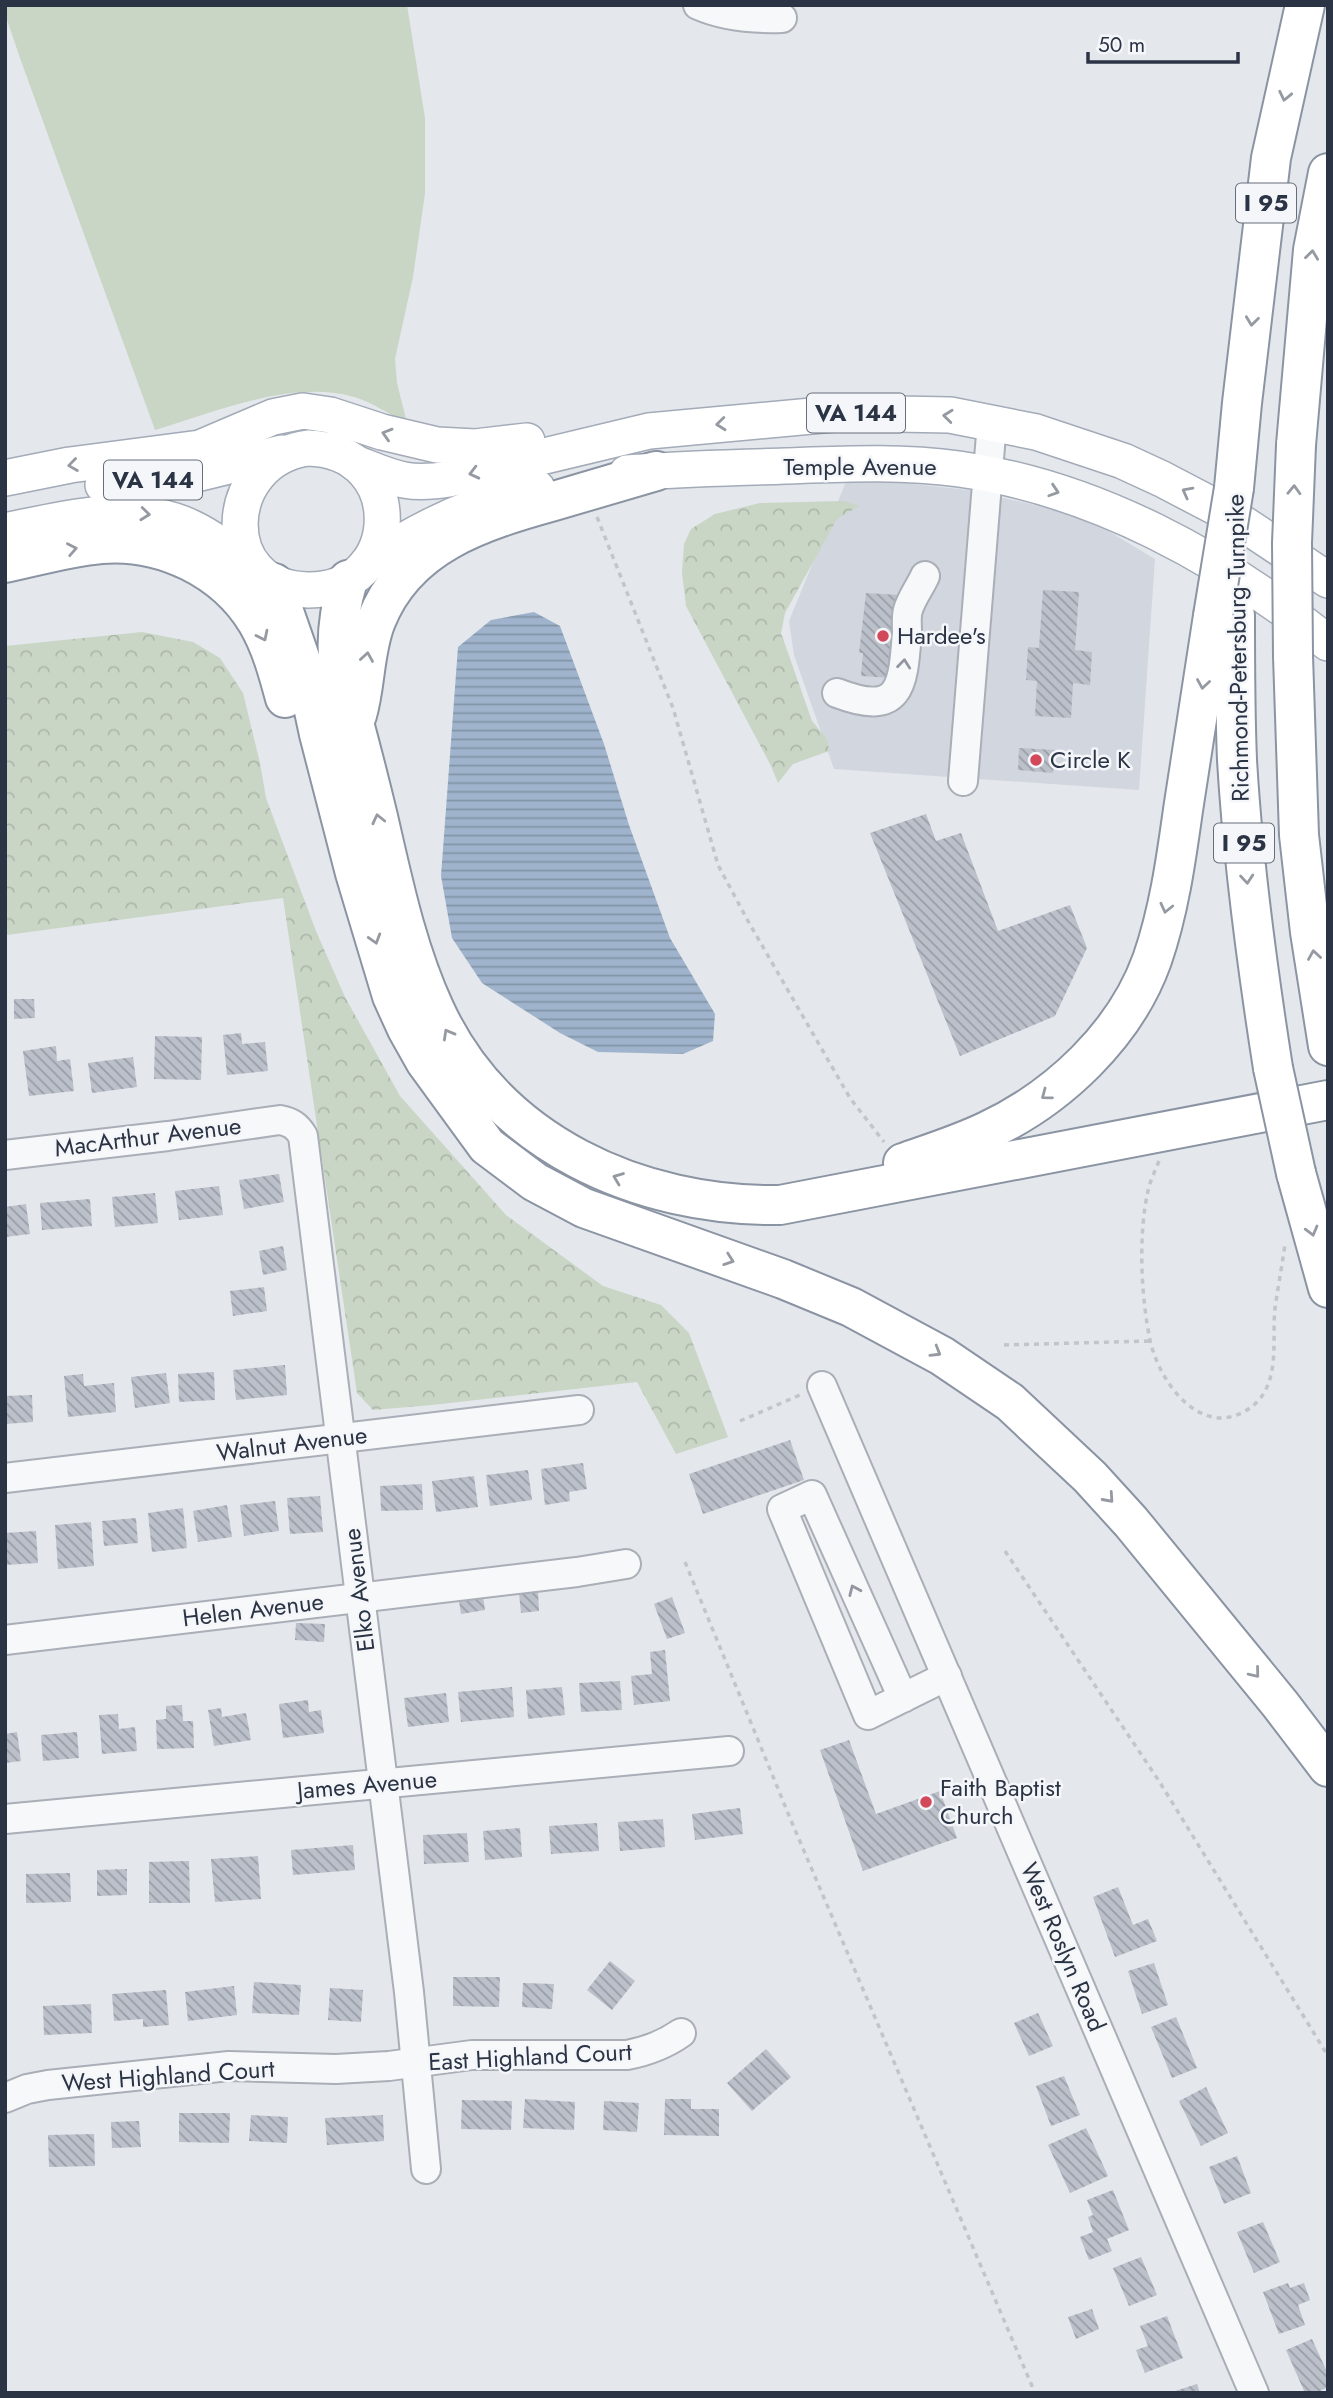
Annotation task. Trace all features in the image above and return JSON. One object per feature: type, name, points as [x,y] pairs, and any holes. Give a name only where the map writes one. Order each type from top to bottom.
[{"type":"highway","name":"Richmond-Petersburg Turnpike","points":[[1305,5],[1271,158],[1242,403],[1224,616],[1252,927],[1273,1068],[1296,1173],[1328,1288]]},
{"type":"highway","name":"I 95","points":[[1328,173],[1313,250],[1296,445],[1292,543],[1309,654],[1299,835],[1310,932],[1328,1046]]},
{"type":"highway","points":[[354,723],[363,693],[367,653],[376,619],[402,577],[415,562],[465,530],[501,516],[656,471]]},
{"type":"highway","points":[[5,563],[85,546],[120,543],[163,550],[204,569],[234,594],[259,627],[276,664],[307,764],[337,803]]},
{"type":"highway","points":[[357,572],[338,622],[340,668],[391,874],[415,956],[436,1013],[475,1075],[500,1102],[557,1148],[589,1166],[623,1181],[684,1197],[743,1205],[780,1206],[1328,1100]]},
{"type":"highway","points":[[268,580],[307,678],[355,873],[393,996],[413,1040],[446,1091],[487,1146],[527,1176],[560,1196],[616,1220],[783,1279],[851,1307],[942,1356],[1010,1402],[1090,1477],[1131,1522],[1328,1767]]},
{"type":"highway","points":[[684,1197],[764,1194],[804,1189],[900,1164],[988,1131],[1038,1102],[1091,1054],[1126,1011],[1151,961],[1172,884],[1224,616]]},
{"type":"highway","points":[[1309,654],[1328,850]]},
{"type":"highway","points":[[446,1091],[516,1152],[565,1184],[602,1201],[654,1219],[717,1227],[785,1224],[1328,1119]]},
{"type":"main road","points":[[5,478],[69,465],[200,448],[273,417],[303,411],[330,415],[418,442],[456,447],[649,431]]},
{"type":"main road","name":"Temple Avenue","points":[[355,463],[405,481],[433,482],[649,431],[844,413],[950,415],[992,422],[1074,443],[1162,479],[1227,513],[1328,580]]},
{"type":"main road","points":[[268,580],[248,557],[241,534],[243,500],[250,485],[265,467],[284,454],[299,450]]},
{"type":"main road","name":"VA 144","points":[[5,501],[81,487],[183,476],[299,450],[329,450],[355,463]]},
{"type":"main road","points":[[355,463],[373,482],[383,506],[380,541],[357,572]]},
{"type":"main road","name":"Temple Avenue","points":[[357,572],[408,538],[446,518],[488,501],[575,480],[656,471],[887,463],[935,466],[988,474],[1049,489],[1085,501],[1163,535],[1224,568],[1280,604],[1309,654]]},
{"type":"main road","name":"VA 144","points":[[5,531],[123,513],[158,516],[199,531],[268,580],[312,590],[336,586],[357,572]]},
{"type":"street","points":[[698,5],[730,16],[753,19],[782,18]]},
{"type":"street","points":[[964,781],[992,422]]},
{"type":"street","points":[[837,693],[853,699],[878,701],[887,699],[899,689],[905,663],[908,610],[925,576]]},
{"type":"street","name":"MacArthur Avenue","points":[[5,1155],[280,1120],[290,1122]]},
{"type":"street","name":"Elko Avenue","points":[[290,1122],[298,1127],[303,1136],[416,2063],[426,2169]]},
{"type":"street","name":"West Roslyn Road","points":[[822,1386],[1255,2393]]},
{"type":"street","name":"Walnut Avenue","points":[[5,1478],[579,1409]]},
{"type":"street","points":[[903,1698],[812,1495],[782,1509],[868,1715],[903,1698],[947,1676]]},
{"type":"street","name":"Helen Avenue","points":[[5,1640],[626,1564]]},
{"type":"street","name":"James Avenue","points":[[5,1819],[729,1751]]},
{"type":"street","name":"East Highland Court","points":[[416,2063],[472,2055],[627,2055],[648,2051],[681,2033]]},
{"type":"street","name":"West Highland Court","points":[[5,2098],[27,2089],[48,2085],[229,2066],[336,2068],[416,2063]]},
{"type":"path","points":[[587,491],[673,708],[718,865],[850,1098],[900,1164]]},
{"type":"path","points":[[1165,1150],[1148,1189],[1143,1224],[1143,1266],[1150,1341],[1156,1359],[1171,1386],[1199,1412],[1226,1418],[1246,1411],[1262,1397],[1270,1376],[1275,1309],[1286,1241]]},
{"type":"path","points":[[1004,1345],[1150,1341]]},
{"type":"path","points":[[740,1421],[822,1386]]},
{"type":"path","points":[[1005,1551],[1159,1781],[1328,2056]]},
{"type":"path","points":[[685,1562],[1035,2393]]},
{"type":"shaded area","points":[[848,477],[968,490],[1083,516],[1155,559],[1139,790],[834,769],[794,655],[789,621]]},
{"type":"green space","points":[[5,5],[407,5],[425,118],[425,193],[413,277],[395,359],[397,383],[407,423],[354,397],[305,392],[254,400],[155,430],[20,58],[5,14]]},
{"type":"green space","points":[[844,501],[859,506],[837,519],[785,613],[781,633],[812,721],[827,739],[829,751],[793,764],[778,783],[686,606],[682,573],[684,544],[691,529],[715,514],[760,503]]},
{"type":"green space","points":[[142,632],[193,642],[220,658],[243,693],[266,798],[316,931],[345,997],[400,1096],[506,1215],[603,1286],[661,1305],[689,1333],[728,1437],[676,1454],[637,1382],[373,1410],[357,1393],[283,898],[7,935],[5,646]]},
{"type":"water","points":[[534,612],[560,626],[604,744],[629,825],[670,938],[715,1014],[713,1041],[683,1054],[598,1052],[560,1033],[482,983],[452,938],[441,876],[458,647],[491,620]]},
{"type":"building","name":"Circle K","points":[[1043,590],[1079,592],[1075,650],[1092,652],[1090,685],[1073,683],[1071,718],[1035,716],[1037,681],[1026,680],[1028,647],[1039,648]]},
{"type":"building","name":"Hardee's","points":[[866,593],[900,595],[893,678],[861,676],[863,653],[859,653]]},
{"type":"building","name":"Circle K","points":[[1019,748],[1055,750],[1053,773],[1018,770]]},
{"type":"building","points":[[926,814],[936,841],[961,833],[998,931],[1070,905],[1087,948],[1055,1016],[960,1056],[870,833]]},
{"type":"building","points":[[14,999],[34,999],[35,1018],[14,1019]]},
{"type":"building","points":[[241,1033],[242,1044],[265,1042],[268,1071],[227,1075],[223,1035]]},
{"type":"building","points":[[155,1036],[202,1037],[201,1080],[154,1079]]},
{"type":"building","points":[[56,1046],[57,1061],[70,1059],[74,1091],[29,1096],[23,1051]]},
{"type":"building","points":[[133,1057],[137,1087],[92,1093],[88,1063]]},
{"type":"building","points":[[279,1174],[284,1202],[244,1209],[239,1180]]},
{"type":"building","points":[[219,1186],[223,1215],[179,1220],[175,1191]]},
{"type":"building","points":[[155,1193],[158,1223],[115,1227],[112,1197]]},
{"type":"building","points":[[90,1199],[92,1226],[42,1230],[40,1203]]},
{"type":"building","points":[[26,1204],[30,1234],[5,1237],[5,1207]]},
{"type":"building","points":[[283,1246],[287,1270],[263,1275],[259,1251]]},
{"type":"building","points":[[264,1287],[267,1311],[233,1316],[230,1291]]},
{"type":"building","points":[[285,1365],[287,1395],[236,1400],[233,1370]]},
{"type":"building","points":[[214,1372],[215,1400],[179,1402],[178,1374]]},
{"type":"building","points":[[166,1373],[170,1403],[135,1408],[131,1377]]},
{"type":"building","points":[[83,1374],[84,1386],[114,1383],[116,1412],[68,1417],[64,1376]]},
{"type":"building","points":[[32,1395],[33,1422],[5,1424],[5,1396]]},
{"type":"building","points":[[790,1440],[804,1480],[703,1514],[689,1474]]},
{"type":"building","points":[[583,1463],[587,1489],[569,1492],[570,1501],[545,1505],[541,1469]]},
{"type":"building","points":[[528,1470],[532,1500],[490,1506],[486,1475]]},
{"type":"building","points":[[474,1476],[478,1507],[436,1512],[432,1481]]},
{"type":"building","points":[[422,1484],[423,1510],[381,1511],[380,1486]]},
{"type":"building","points":[[320,1496],[323,1532],[290,1534],[287,1498]]},
{"type":"building","points":[[275,1501],[279,1531],[244,1536],[240,1505]]},
{"type":"building","points":[[227,1505],[232,1537],[198,1542],[193,1511]]},
{"type":"building","points":[[183,1508],[187,1548],[152,1552],[148,1513]]},
{"type":"building","points":[[136,1518],[138,1543],[104,1546],[102,1521]]},
{"type":"building","points":[[91,1522],[94,1566],[58,1569],[55,1525]]},
{"type":"building","points":[[36,1531],[38,1563],[5,1565],[5,1533]]},
{"type":"building","points":[[482,1590],[485,1610],[461,1614],[458,1594]]},
{"type":"building","points":[[538,1591],[539,1611],[521,1613],[519,1593]]},
{"type":"building","points":[[672,1597],[685,1633],[667,1639],[654,1604]]},
{"type":"building","points":[[296,1623],[325,1624],[324,1642],[295,1640]]},
{"type":"building","points":[[665,1650],[670,1701],[634,1705],[631,1676],[652,1674],[650,1652]]},
{"type":"building","points":[[620,1681],[622,1710],[581,1712],[579,1683]]},
{"type":"building","points":[[512,1687],[514,1717],[461,1722],[458,1692]]},
{"type":"building","points":[[562,1687],[565,1715],[528,1719],[526,1690]]},
{"type":"building","points":[[446,1693],[449,1722],[408,1727],[404,1698]]},
{"type":"building","points":[[308,1700],[309,1712],[321,1710],[324,1733],[283,1738],[279,1704]]},
{"type":"building","points":[[182,1705],[183,1721],[193,1721],[194,1748],[157,1749],[156,1720],[166,1719],[166,1706]]},
{"type":"building","points":[[221,1708],[222,1717],[246,1713],[251,1740],[214,1746],[208,1710]]},
{"type":"building","points":[[118,1714],[119,1729],[135,1727],[137,1751],[102,1754],[99,1715]]},
{"type":"building","points":[[17,1732],[21,1761],[5,1763],[5,1734]]},
{"type":"building","points":[[77,1732],[79,1758],[43,1761],[41,1735]]},
{"type":"building","name":"Faith Baptist Church","points":[[849,1740],[876,1814],[940,1791],[957,1838],[863,1871],[820,1750]]},
{"type":"building","points":[[740,1808],[743,1834],[695,1840],[692,1814]]},
{"type":"building","points":[[663,1819],[665,1847],[620,1851],[618,1822]]},
{"type":"building","points":[[597,1823],[599,1851],[551,1854],[549,1826]]},
{"type":"building","points":[[520,1828],[522,1857],[485,1860],[483,1831]]},
{"type":"building","points":[[467,1833],[469,1862],[424,1864],[423,1835]]},
{"type":"building","points":[[353,1845],[355,1870],[293,1875],[291,1850]]},
{"type":"building","points":[[258,1856],[261,1899],[215,1902],[211,1859]]},
{"type":"building","points":[[189,1861],[190,1903],[149,1903],[149,1862]]},
{"type":"building","points":[[127,1869],[127,1895],[97,1896],[97,1870]]},
{"type":"building","points":[[70,1873],[71,1902],[26,1903],[26,1874]]},
{"type":"building","points":[[1118,1887],[1133,1925],[1148,1919],[1157,1941],[1115,1957],[1093,1897]]},
{"type":"building","points":[[610,1961],[635,1981],[612,2010],[587,1990]]},
{"type":"building","points":[[1154,1963],[1168,2005],[1142,2014],[1128,1971]]},
{"type":"building","points":[[453,1977],[500,1977],[499,2007],[453,2006]]},
{"type":"building","points":[[254,1982],[301,1985],[299,2015],[252,2013]]},
{"type":"building","points":[[523,1983],[554,1984],[552,2009],[522,2007]]},
{"type":"building","points":[[234,1986],[237,2015],[188,2021],[185,1992]]},
{"type":"building","points":[[330,1988],[363,1990],[361,2022],[328,2020]]},
{"type":"building","points":[[166,1990],[169,2025],[143,2027],[143,2019],[114,2021],[112,1994]]},
{"type":"building","points":[[91,2004],[92,2033],[44,2035],[43,2006]]},
{"type":"building","points":[[1038,2013],[1053,2046],[1029,2056],[1014,2023]]},
{"type":"building","points":[[1176,2017],[1197,2068],[1172,2078],[1151,2027]]},
{"type":"building","points":[[766,2049],[791,2077],[752,2111],[727,2083]]},
{"type":"building","points":[[1064,2076],[1080,2115],[1051,2126],[1036,2086]]},
{"type":"building","points":[[1206,2087],[1228,2133],[1201,2146],[1179,2101]]},
{"type":"building","points":[[525,2099],[575,2102],[574,2130],[523,2128]]},
{"type":"building","points":[[665,2099],[691,2099],[691,2109],[719,2109],[719,2136],[664,2135]]},
{"type":"building","points":[[462,2100],[512,2101],[511,2130],[461,2129]]},
{"type":"building","points":[[604,2101],[639,2103],[637,2132],[603,2130]]},
{"type":"building","points":[[179,2113],[230,2113],[229,2143],[179,2142]]},
{"type":"building","points":[[251,2115],[288,2117],[287,2143],[249,2141]]},
{"type":"building","points":[[383,2115],[384,2141],[327,2145],[325,2118]]},
{"type":"building","points":[[139,2121],[141,2147],[112,2148],[111,2122]]},
{"type":"building","points":[[1086,2128],[1108,2176],[1070,2193],[1048,2145]]},
{"type":"building","points":[[94,2134],[95,2166],[49,2167],[48,2135]]},
{"type":"building","points":[[1237,2156],[1251,2193],[1224,2204],[1209,2167]]},
{"type":"building","points":[[1113,2190],[1129,2230],[1107,2239],[1112,2251],[1089,2260],[1080,2237],[1093,2232],[1088,2217],[1093,2215],[1087,2200]]},
{"type":"building","points":[[1263,2222],[1280,2262],[1254,2273],[1237,2232]]},
{"type":"building","points":[[1141,2257],[1157,2295],[1129,2306],[1113,2268]]},
{"type":"building","points":[[1288,2283],[1290,2288],[1304,2283],[1310,2300],[1298,2305],[1305,2325],[1279,2334],[1263,2292]]},
{"type":"building","points":[[1092,2309],[1099,2329],[1076,2339],[1068,2317]]},
{"type":"building","points":[[1167,2316],[1183,2358],[1145,2373],[1136,2350],[1148,2346],[1140,2326]]},
{"type":"building","points":[[1312,2339],[1328,2374],[1328,2387],[1316,2393],[1305,2393],[1286,2350]]},
{"type":"building","points":[[1197,2384],[1200,2393],[1172,2393],[1172,2392]]},
{"type":"place","name":"Hardee's","points":[[883,636]]},
{"type":"place","name":"Circle K","points":[[1036,760]]},
{"type":"place","name":"Faith Baptist Church","points":[[926,1802]]}]
